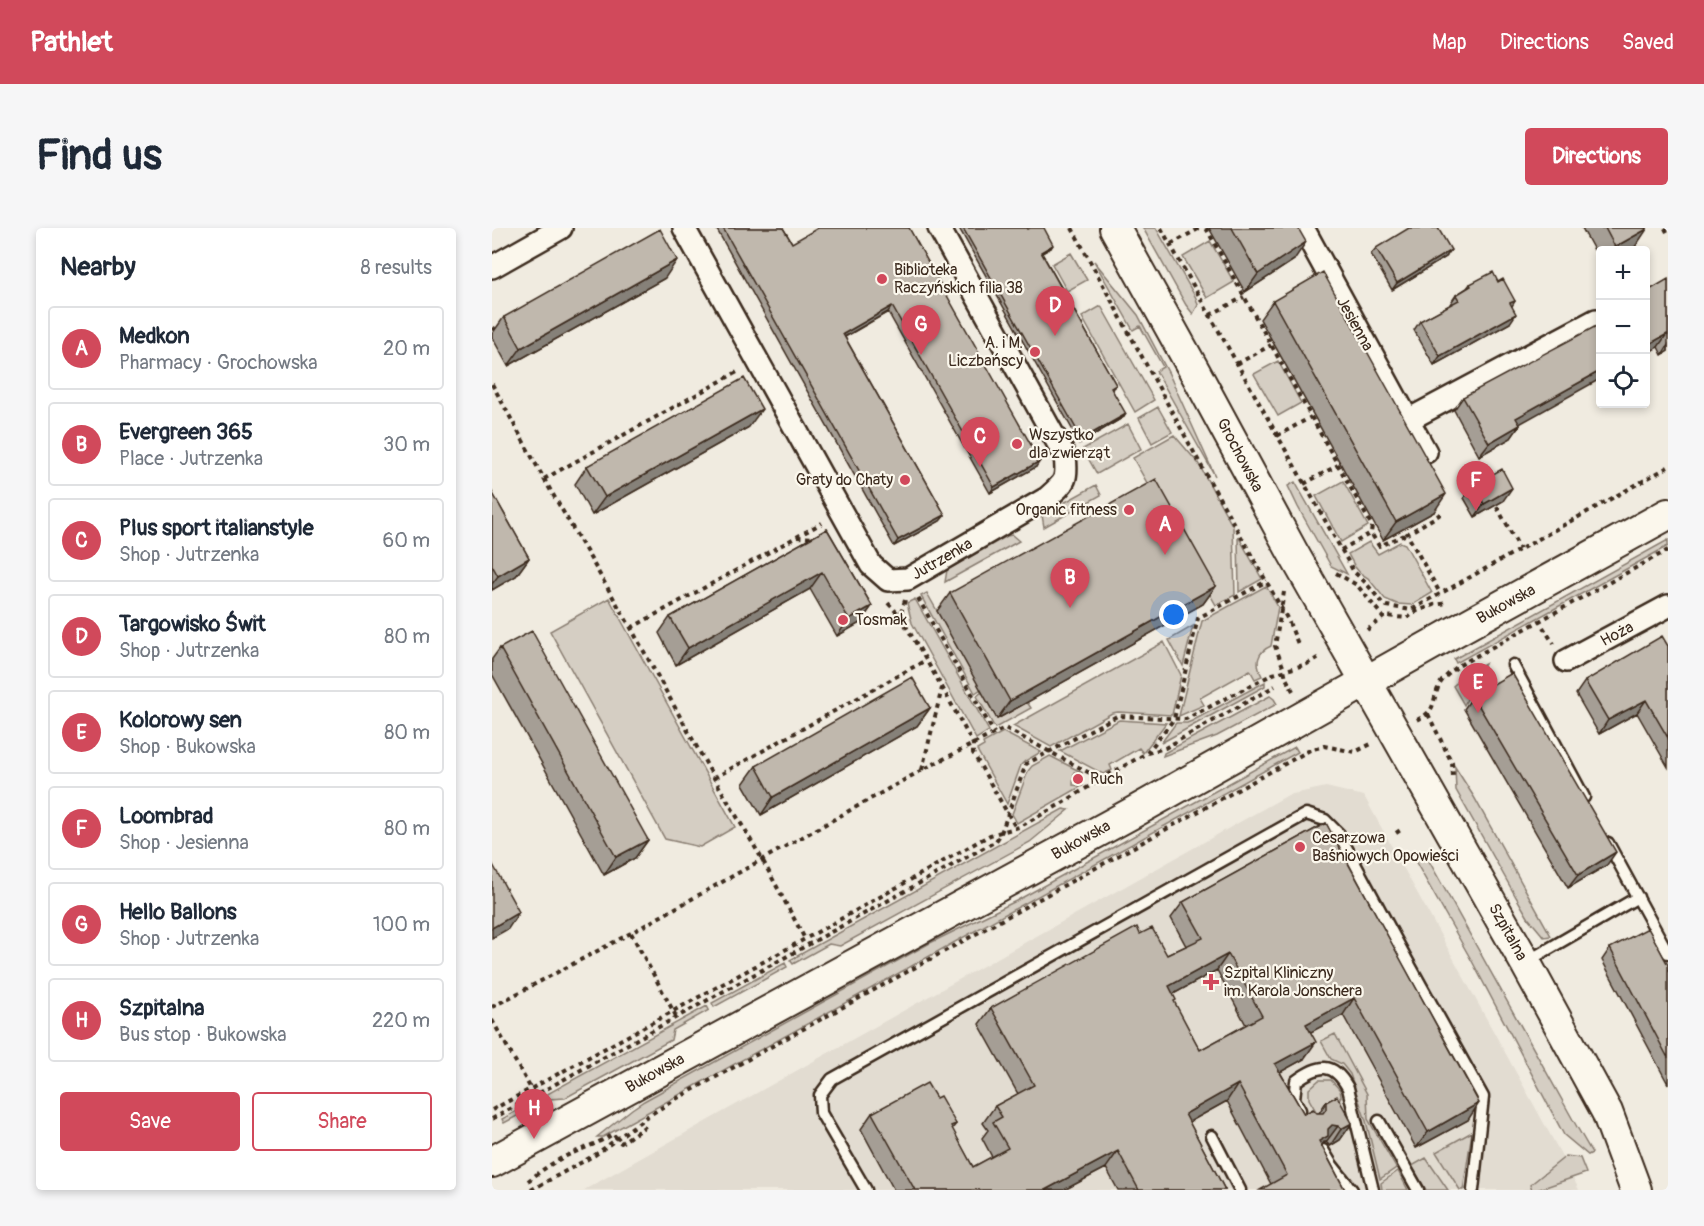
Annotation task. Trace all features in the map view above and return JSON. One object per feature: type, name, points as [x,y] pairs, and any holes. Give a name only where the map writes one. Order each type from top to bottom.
[{"type":"main road","name":"Grochowska","points":[[1115,228],[1366,681]]},
{"type":"main road","name":"Bukowska","points":[[492,1162],[1134,812],[1668,514]]},
{"type":"main road","name":"Szpitalna","points":[[1366,681],[1607,1112],[1632,1187]]},
{"type":"street","points":[[492,267],[561,228]]},
{"type":"street","name":"Jutrzenka","points":[[684,228],[871,565],[888,580],[912,586],[1047,498],[1062,484],[1067,472],[1065,456],[939,228]]},
{"type":"street","name":"Jesienna","points":[[1302,228],[1426,452]]},
{"type":"street","points":[[1408,420],[1596,320]]},
{"type":"street","name":"Hoża","points":[[1566,661],[1668,606]]},
{"type":"lane","points":[[1513,665],[1589,807]]},
{"type":"lane","points":[[866,1190],[821,1113],[820,1095],[832,1079],[1306,813],[1325,820],[1339,834],[1483,1097],[1473,1190]]},
{"type":"lane","points":[[1605,837],[1668,953]]},
{"type":"lane","points":[[1525,962],[1638,897]]},
{"type":"lane","points":[[1308,1123],[1294,1099],[1296,1081],[1311,1070],[1329,1068],[1341,1076],[1348,1088],[1373,1190]]},
{"type":"lane","points":[[1379,1121],[1418,1190]]},
{"type":"lane","points":[[1212,1136],[1240,1190]]},
{"type":"lane","points":[[1323,1149],[1332,1165],[1352,1190]]},
{"type":"path","points":[[1072,228],[1203,469],[1267,581],[1298,644]]},
{"type":"path","points":[[1161,228],[1353,572],[1366,583],[1383,604],[1411,610],[1668,467]]},
{"type":"path","points":[[1171,244],[1200,228]]},
{"type":"path","points":[[1206,228],[1372,525],[1371,533],[1379,546],[1407,534]]},
{"type":"path","points":[[1665,228],[1668,234]]},
{"type":"path","points":[[1210,315],[1244,297]]},
{"type":"path","points":[[492,330],[502,325]]},
{"type":"path","points":[[1237,364],[1271,345]]},
{"type":"path","points":[[544,479],[758,361]]},
{"type":"path","points":[[492,384],[805,939]]},
{"type":"path","points":[[1277,436],[1311,417]]},
{"type":"path","points":[[1304,484],[1338,465]]},
{"type":"path","points":[[1497,507],[1520,549]]},
{"type":"path","points":[[631,628],[826,520]]},
{"type":"path","points":[[1341,550],[1371,533]]},
{"type":"path","points":[[797,537],[858,541]]},
{"type":"path","points":[[1438,686],[1458,666],[1668,550]]},
{"type":"path","points":[[1284,669],[1275,646],[1292,551]]},
{"type":"path","points":[[1147,753],[1174,719],[1198,618],[1267,581]]},
{"type":"path","points":[[900,615],[912,586]]},
{"type":"path","points":[[912,586],[994,733]]},
{"type":"path","points":[[882,595],[900,615],[942,687],[973,744],[973,753],[1016,828]]},
{"type":"path","points":[[1374,626],[1385,616],[1400,618]]},
{"type":"path","points":[[714,778],[926,660]]},
{"type":"path","points":[[492,1119],[996,841],[1026,764],[1117,716],[1186,719],[1284,669],[1307,664]]},
{"type":"path","points":[[492,1110],[990,836],[1016,828],[1147,753],[1165,748],[1275,686]]},
{"type":"path","points":[[922,770],[942,687]]},
{"type":"path","points":[[492,1007],[631,933],[922,770],[1005,728],[1101,779]]},
{"type":"path","points":[[531,1190],[595,1155],[676,1099],[1310,750],[1324,746],[1355,752],[1359,750]]},
{"type":"path","points":[[1395,832],[1402,829]]},
{"type":"path","points":[[631,933],[676,1018]]},
{"type":"path","points":[[492,1020],[535,1096]]},
{"type":"path","points":[[528,1181],[561,1159],[613,1134],[621,1143],[647,1125]]},
{"type":"shaded area","points":[[1143,228],[1156,228],[1196,298],[1198,305],[1193,314],[1186,305]]},
{"type":"shaded area","points":[[1210,241],[1234,282],[1207,298],[1183,257]]},
{"type":"shaded area","points":[[1071,253],[1087,280],[1067,291],[1052,264]]},
{"type":"shaded area","points":[[1094,261],[1138,315],[1169,374],[1215,476],[1156,371],[1163,367],[1140,326],[1133,330]]},
{"type":"shaded area","points":[[1101,306],[1154,400],[1135,412],[1082,317]]},
{"type":"shaded area","points":[[1278,361],[1301,403],[1278,416],[1254,374]]},
{"type":"shaded area","points":[[1158,407],[1172,432],[1152,443],[1139,418]]},
{"type":"shaded area","points":[[1128,424],[1141,449],[1097,474],[1083,449]]},
{"type":"shaded area","points":[[1174,435],[1198,463],[1233,527],[1235,595],[1216,605],[1133,458]]},
{"type":"shaded area","points":[[1343,481],[1368,526],[1341,542],[1316,496]]},
{"type":"shaded area","points":[[1295,482],[1347,574],[1331,566],[1288,486]]},
{"type":"shaded area","points":[[1096,485],[1101,495],[1044,527],[1042,515]]},
{"type":"shaded area","points":[[1012,535],[1019,541],[945,582],[947,570]]},
{"type":"shaded area","points":[[1238,536],[1262,579],[1239,592]]},
{"type":"shaded area","points":[[1668,540],[1668,546],[1456,663],[1454,659]]},
{"type":"shaded area","points":[[1369,542],[1378,554],[1400,542],[1405,544],[1432,593],[1412,605],[1397,604],[1385,599],[1368,578],[1355,567],[1348,554]]},
{"type":"shaded area","points":[[1266,586],[1278,607],[1271,646],[1263,651],[1258,662],[1262,676],[1255,679],[1250,670],[1200,698],[1204,705],[1179,716],[1202,621]]},
{"type":"shaded area","points":[[927,593],[981,689],[975,693],[921,596]]},
{"type":"shaded area","points":[[609,598],[735,827],[700,847],[665,839],[550,631]]},
{"type":"shaded area","points":[[915,599],[989,731],[976,739],[912,623],[907,603]]},
{"type":"shaded area","points":[[1193,626],[1183,666],[1169,640]]},
{"type":"shaded area","points":[[1164,642],[1181,675],[1172,715],[1112,713],[1051,747],[1013,726]]},
{"type":"shaded area","points":[[1485,664],[1464,705],[1453,686],[1464,676]]},
{"type":"shaded area","points":[[1265,682],[1265,686],[1161,743],[1176,723],[1192,721]]},
{"type":"shaded area","points":[[982,692],[997,719],[1027,702],[1031,708],[995,728],[977,696]]},
{"type":"shaded area","points":[[1270,696],[1277,704],[1217,736],[1163,756],[1164,753]]},
{"type":"shaded area","points":[[1119,720],[1166,723],[1143,753],[1139,748],[1110,765],[1112,770],[1103,774],[1060,751]]},
{"type":"shaded area","points":[[1003,732],[1041,752],[1021,765],[1007,804],[977,750],[984,746],[983,743]]},
{"type":"shaded area","points":[[1295,747],[1298,752],[603,1137],[597,1137],[644,1101],[928,944],[1016,901]]},
{"type":"shaded area","points":[[1050,756],[1083,773],[1074,772],[1073,785],[1082,786],[1017,823],[1012,814],[1028,771],[1032,766]]},
{"type":"shaded area","points":[[1455,767],[1551,936],[1544,937],[1529,919],[1516,897],[1456,790]]},
{"type":"shaded area","name":"Szpital Kliniczny im. Karola Jonschera","points":[[1326,787],[1364,796],[1579,1190],[584,1190],[1288,795]]},
{"type":"shaded area","points":[[1063,809],[1069,810],[1030,842],[840,946],[829,944],[793,964],[790,960]]},
{"type":"shaded area","points":[[1424,852],[1592,1153],[1588,1155],[1564,1135],[1473,963],[1414,859]]},
{"type":"shaded area","points":[[785,963],[787,967],[714,1007],[712,1003]]},
{"type":"shaded area","points":[[707,1006],[709,1010],[673,1030],[671,1040],[565,1098],[549,1099],[504,1123],[502,1119]]},
{"type":"shaded area","points":[[1335,1034],[1367,1094],[1368,1119],[1396,1168],[1380,1179],[1366,1121],[1350,1074],[1342,1064],[1331,1059],[1321,1041]]},
{"type":"shaded area","points":[[1319,1080],[1331,1080],[1340,1090],[1341,1096],[1331,1114],[1317,1113],[1309,1099],[1309,1089]]},
{"type":"shaded area","points":[[1472,1132],[1463,1190],[1460,1190],[1436,1152]]},
{"type":"shaded area","points":[[1566,1156],[1580,1158],[1586,1173],[1532,1190],[1530,1185]]},
{"type":"shaded area","points":[[1426,1158],[1448,1190],[1426,1190],[1412,1166]]},
{"type":"shaded area","points":[[1398,1171],[1408,1190],[1382,1190],[1381,1183]]},
{"type":"building","points":[[723,228],[783,228],[792,243],[818,228],[909,228],[1040,461],[994,487],[892,306],[843,334],[945,515],[898,540]]},
{"type":"building","points":[[963,228],[1044,228],[1053,245],[1041,252],[1116,385],[1111,388],[1126,414],[1082,439]]},
{"type":"building","points":[[1232,228],[1298,228],[1306,242],[1258,274]]},
{"type":"building","points":[[1409,228],[1438,228],[1451,250],[1397,283],[1376,248]]},
{"type":"building","points":[[1605,228],[1647,228],[1617,246],[1614,246]]},
{"type":"building","points":[[660,229],[677,260],[521,348],[504,317]]},
{"type":"building","points":[[1323,272],[1446,494],[1396,522],[1273,301]]},
{"type":"building","points":[[1493,272],[1498,282],[1503,279],[1515,301],[1510,303],[1516,314],[1440,356],[1420,321],[1459,300],[1456,295],[1471,286],[1470,284]]},
{"type":"building","points":[[1668,279],[1668,336],[1667,334],[1650,344],[1650,300],[1650,290]]},
{"type":"building","points":[[1596,326],[1596,373],[1516,418],[1520,425],[1489,443],[1463,397]]},
{"type":"building","points":[[744,378],[762,409],[605,497],[587,466]]},
{"type":"building","points":[[1502,469],[1512,488],[1484,504],[1473,485]]},
{"type":"building","points":[[1156,479],[1216,586],[1010,701],[950,593]]},
{"type":"building","points":[[492,492],[529,558],[498,576],[492,565]]},
{"type":"building","points":[[827,529],[872,606],[849,619],[822,572],[688,648],[670,617]]},
{"type":"building","points":[[532,631],[648,840],[616,857],[500,648]]},
{"type":"building","points":[[1662,636],[1668,646],[1668,738],[1646,700],[1608,720],[1585,681]]},
{"type":"building","points":[[1512,673],[1616,852],[1578,875],[1473,696]]},
{"type":"building","points":[[912,677],[930,708],[773,797],[756,766]]},
{"type":"building","points":[[1326,823],[1479,1103],[1428,1132],[1354,998],[1306,1024],[1316,1042],[1275,1064],[1304,1114],[1313,1109],[1317,1113],[1323,1113],[1326,1109],[1326,1102],[1337,1096],[1352,1123],[1341,1129],[1332,1125],[1328,1129],[1328,1136],[1319,1141],[1345,1190],[1260,1190],[1287,1175],[1238,1084],[1185,1114],[1225,1190],[1139,1190],[1118,1151],[1045,1190],[915,1190],[872,1113],[927,1083],[936,1098],[940,1096],[956,1124],[951,1126],[973,1167],[1008,1148],[993,1122],[1002,1117],[995,1106],[1034,1085],[991,1008],[1137,927],[1140,934],[1152,928],[1167,955],[1203,938],[1183,902]],"holes":[[[1228,954],[1262,1016],[1200,1050],[1174,1001],[1176,1000],[1169,986]]]},
{"type":"building","points":[[492,863],[519,912],[492,928]]},
{"type":"building","points":[[1648,928],[1668,965],[1668,1058],[1610,948]]},
{"type":"place","name":"Biblioteka Raczyńskich filia 38","points":[[882,279]]},
{"type":"place","name":"Targowisko Świt","points":[[1055,336]]},
{"type":"place","name":"A. i M. Liczbańscy","points":[[1035,352]]},
{"type":"place","name":"Hello Ballons","points":[[921,355]]},
{"type":"place","name":"Wszystko dla zwierząt","points":[[1017,444]]},
{"type":"place","name":"Plus sport italianstyle","points":[[980,467]]},
{"type":"place","name":"Graty do Chaty","points":[[905,480]]},
{"type":"place","name":"Organic fitness","points":[[1129,510]]},
{"type":"place","name":"Loombrad","points":[[1476,511]]},
{"type":"place","name":"Medkon","points":[[1165,555]]},
{"type":"place","name":"Evergreen 365","points":[[1070,608]]},
{"type":"place","name":"Tosmak","points":[[843,620]]},
{"type":"place","name":"Kolorowy sen","points":[[1478,713]]},
{"type":"place","name":"Ruch","points":[[1078,779]]},
{"type":"place","name":"Cesarzowa Baśniowych Opowieści","points":[[1300,847]]},
{"type":"place","name":"Szpital Kliniczny im. Karola Jonschera","points":[[1211,982]]},
{"type":"place","name":"Szpitalna","points":[[534,1139]]}]
